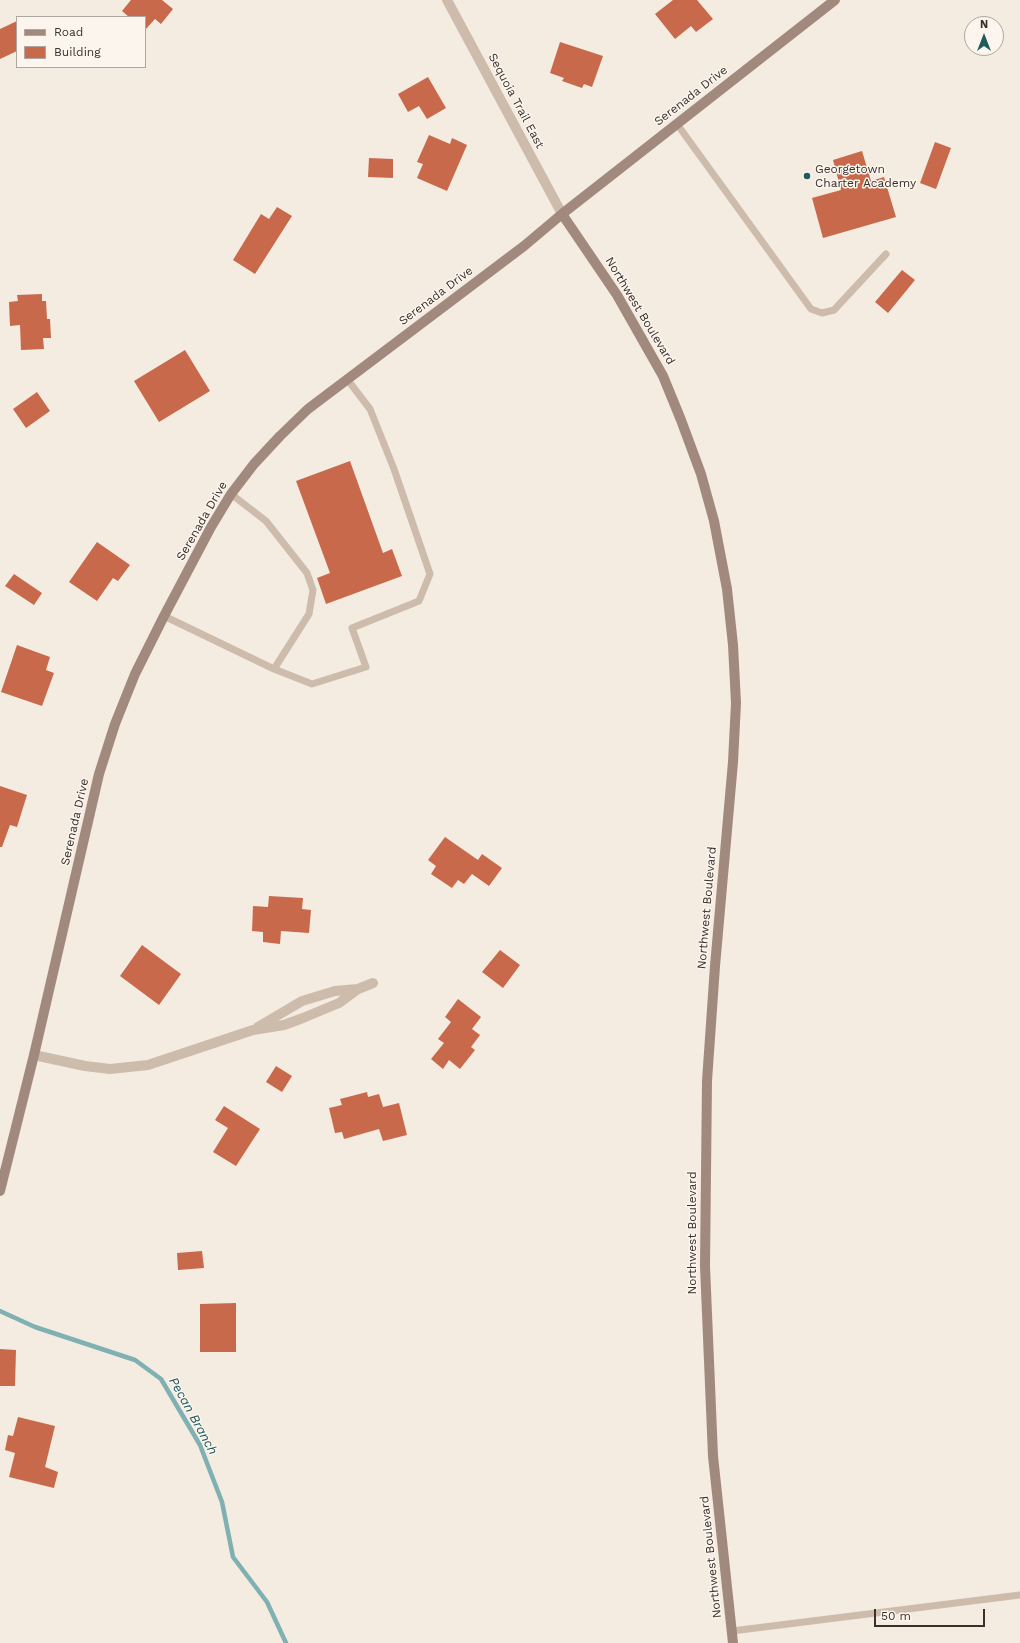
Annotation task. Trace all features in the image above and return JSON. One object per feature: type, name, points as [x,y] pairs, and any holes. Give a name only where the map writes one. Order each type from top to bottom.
[{"type":"street","name":"Sequoia Trail East","points":[[447,0],[562,214]]},
{"type":"street","name":"Serenada Drive","points":[[0,1191],[34,1055],[99,774],[115,724],[132,681],[164,616],[211,527],[231,494],[254,464],[308,409],[347,378],[524,246],[562,214],[835,0]]},
{"type":"street","name":"Northwest Boulevard","points":[[562,214],[618,294],[662,376],[681,420],[701,474],[714,521],[727,589],[733,645],[736,703],[733,762],[715,958],[707,1081],[705,1266],[714,1456],[733,1643]]},
{"type":"street","points":[[253,1030],[302,1001],[336,991],[358,989],[374,983]]},
{"type":"street","points":[[34,1055],[85,1066],[123,1068],[160,1062],[253,1030],[284,1024],[307,1016],[339,1003],[358,989]]},
{"type":"lane","points":[[676,124],[810,310],[822,313],[834,310],[886,254]]},
{"type":"lane","points":[[164,616],[274,669],[312,684],[366,666],[352,628],[419,601],[430,574],[394,469],[370,409],[347,378]]},
{"type":"lane","points":[[231,494],[266,521],[307,573],[313,590],[309,614],[274,669]]},
{"type":"lane","points":[[732,1631],[1020,1595]]},
{"type":"building","points":[[131,0],[162,0],[173,9],[161,24],[155,19],[146,29],[146,16],[128,16],[122,11]]},
{"type":"building","points":[[673,0],[697,0],[713,19],[696,32],[691,26],[675,39],[655,14]]},
{"type":"building","points":[[16,21],[16,51],[0,59],[0,29]]},
{"type":"building","points":[[560,42],[603,56],[592,87],[584,84],[582,88],[562,81],[564,78],[550,73]]},
{"type":"building","points":[[428,77],[446,108],[427,119],[419,106],[408,112],[398,94]]},
{"type":"building","points":[[429,135],[450,144],[452,138],[467,145],[447,191],[417,178],[423,164],[417,162]]},
{"type":"building","points":[[935,142],[951,148],[936,189],[920,183]]},
{"type":"building","points":[[862,151],[871,181],[884,177],[896,217],[823,238],[812,198],[841,190],[833,160]]},
{"type":"building","points":[[369,158],[393,159],[393,178],[368,177]]},
{"type":"building","points":[[277,207],[292,216],[255,274],[233,260],[261,214],[269,219]]},
{"type":"building","points":[[902,270],[915,280],[888,313],[875,302]]},
{"type":"building","points":[[42,294],[42,301],[46,301],[47,319],[50,319],[51,338],[43,338],[44,349],[21,350],[20,325],[10,326],[9,302],[18,301],[17,295]]},
{"type":"building","points":[[185,350],[210,391],[159,422],[134,381]]},
{"type":"building","points":[[37,392],[50,411],[26,428],[13,409]]},
{"type":"building","points":[[350,461],[383,553],[392,549],[402,576],[326,604],[317,578],[330,573],[296,481]]},
{"type":"building","points":[[97,542],[130,565],[118,581],[113,578],[97,601],[69,582]]},
{"type":"building","points":[[14,574],[42,593],[34,605],[5,586]]},
{"type":"building","points":[[17,645],[50,657],[46,670],[54,673],[42,706],[1,692]]},
{"type":"building","points":[[0,786],[27,795],[17,827],[10,825],[2,847],[0,847]]},
{"type":"building","points":[[445,837],[478,860],[482,854],[502,868],[489,886],[472,874],[464,884],[458,880],[452,888],[431,874],[436,866],[428,860]]},
{"type":"building","points":[[269,896],[303,898],[302,909],[311,910],[309,933],[281,931],[280,944],[263,942],[263,932],[252,931],[253,906],[268,907]]},
{"type":"building","points":[[142,945],[181,974],[159,1005],[120,976]]},
{"type":"building","points":[[500,950],[520,965],[503,988],[482,972]]},
{"type":"building","points":[[458,999],[481,1017],[472,1029],[480,1035],[471,1047],[475,1050],[460,1069],[449,1060],[443,1069],[431,1059],[444,1043],[438,1039],[451,1022],[445,1017]]},
{"type":"building","points":[[276,1066],[292,1076],[282,1092],[266,1082]]},
{"type":"building","points":[[367,1092],[368,1097],[379,1094],[383,1107],[399,1103],[407,1135],[383,1141],[379,1129],[344,1139],[342,1132],[335,1133],[329,1108],[342,1105],[340,1099]]},
{"type":"building","points":[[224,1106],[260,1129],[236,1166],[213,1152],[228,1128],[215,1120]]},
{"type":"building","points":[[202,1251],[204,1268],[178,1270],[177,1253]]},
{"type":"building","points":[[236,1303],[236,1352],[200,1352],[200,1304]]},
{"type":"building","points":[[0,1349],[16,1350],[15,1386],[0,1386]]},
{"type":"building","points":[[18,1417],[55,1426],[45,1467],[58,1472],[54,1488],[9,1477],[15,1453],[5,1450],[8,1435],[13,1436]]},
{"type":"waterway","name":"Pecan Branch","points":[[0,1311],[35,1327],[135,1360],[161,1379],[200,1445],[222,1502],[233,1557],[267,1602],[286,1643]]},
{"type":"place","name":"Georgetown Charter Academy","points":[[807,176]]}]
